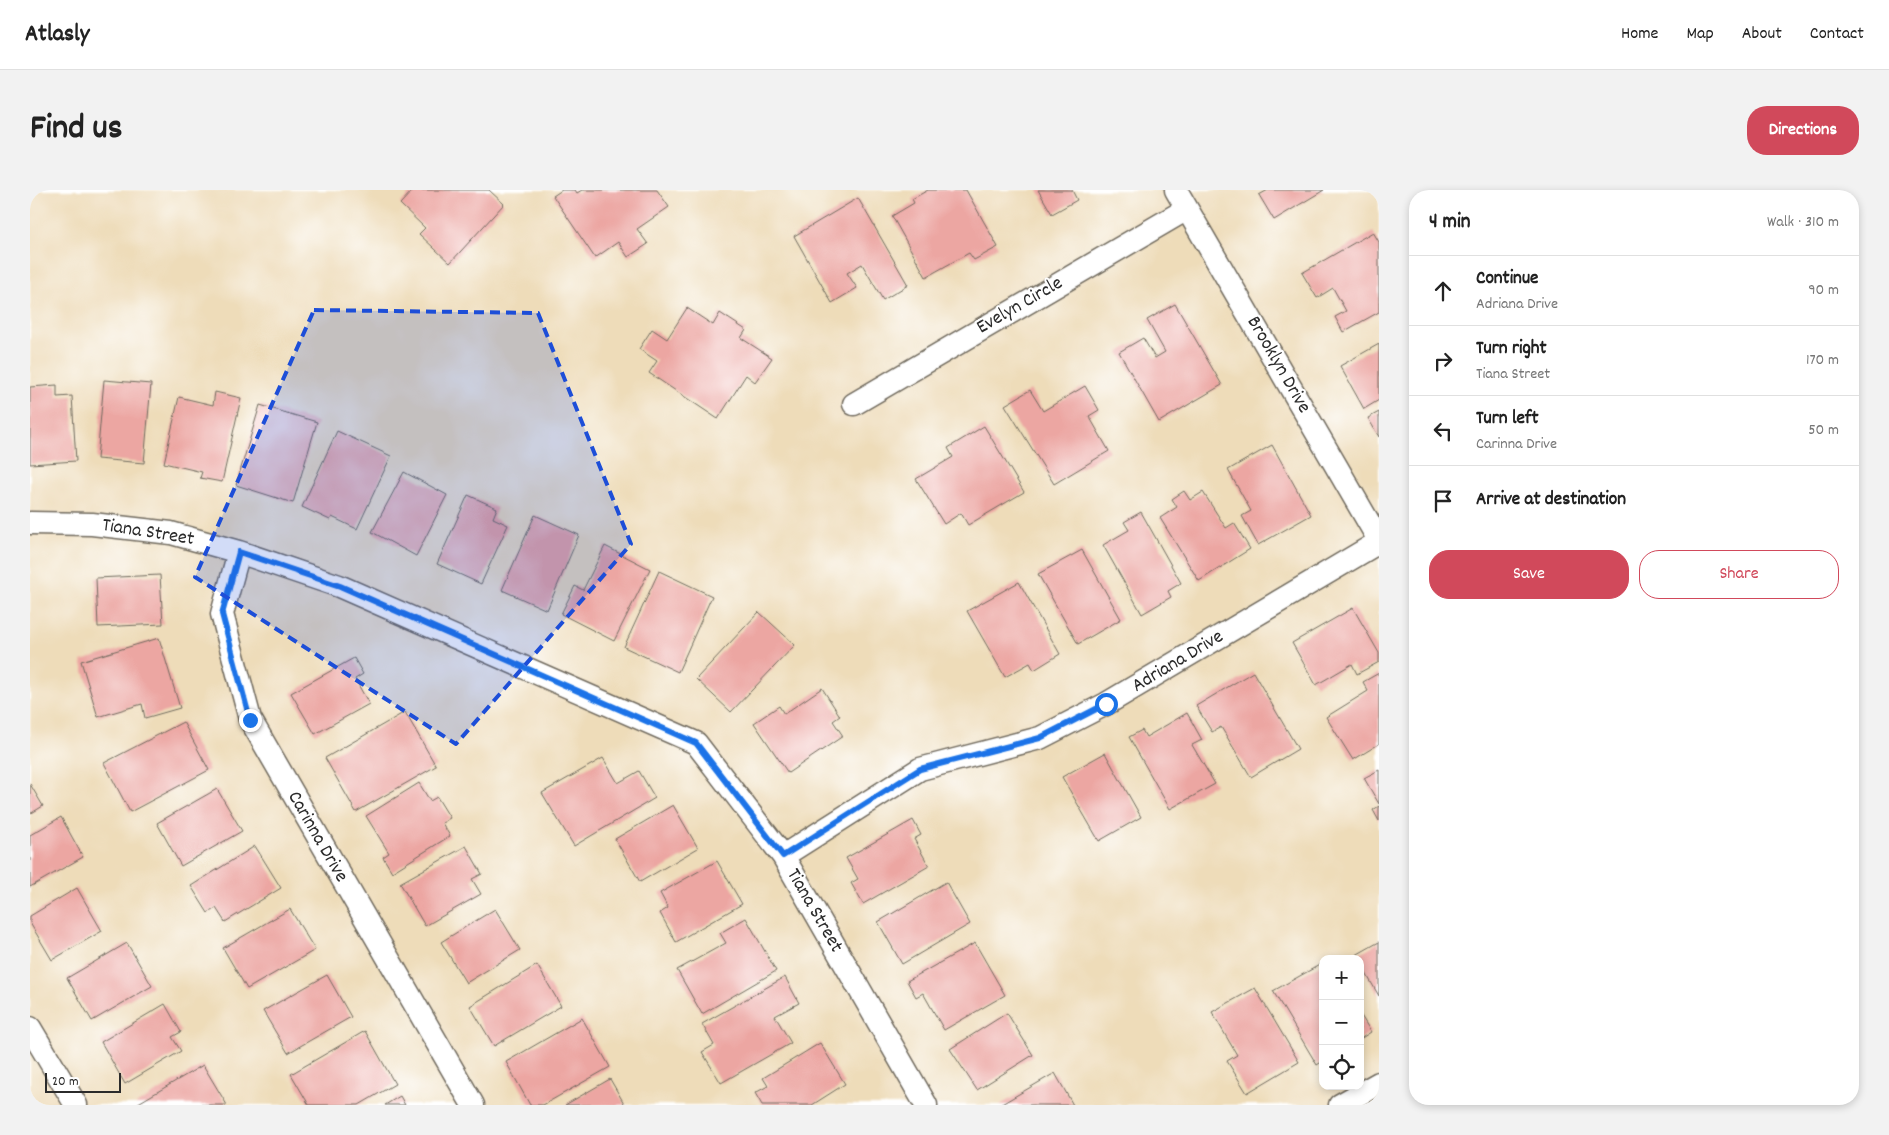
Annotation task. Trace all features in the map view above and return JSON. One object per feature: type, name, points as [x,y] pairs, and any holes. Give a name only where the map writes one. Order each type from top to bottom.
[{"type":"street","name":"Evelyn Circle","points":[[854,404],[1182,199]]},
{"type":"street","name":"Brooklyn Drive","points":[[1182,199],[1379,541]]},
{"type":"street","name":"Tiana Street","points":[[30,523],[92,524],[171,533],[239,552],[340,586],[696,743],[783,856],[926,1105]]},
{"type":"street","name":"Adriana Drive","points":[[783,856],[920,769],[1040,738],[1106,704],[1379,541]]},
{"type":"street","name":"Carinna Drive","points":[[239,552],[222,614],[250,720],[472,1105]]},
{"type":"street","points":[[30,1028],[76,1105]]},
{"type":"street","points":[[1340,1105],[1379,1083]]},
{"type":"highlighted area","points":[[314,310],[538,313],[631,544],[456,744],[195,577]]},
{"type":"building","points":[[413,190],[489,190],[504,204],[450,263],[419,234],[425,228],[400,204]]},
{"type":"building","points":[[562,190],[575,190],[577,193],[582,190],[657,190],[669,207],[637,229],[648,244],[628,257],[618,242],[595,258],[553,196]]},
{"type":"building","points":[[928,190],[966,190],[998,247],[974,260],[969,253],[926,277],[892,216],[914,203],[912,199]]},
{"type":"building","points":[[1038,190],[1072,190],[1077,200],[1052,214]]},
{"type":"building","points":[[1268,190],[1324,190],[1274,220],[1259,195]]},
{"type":"building","points":[[858,198],[908,285],[883,300],[862,264],[847,273],[857,288],[832,303],[794,236]]},
{"type":"building","points":[[1373,232],[1379,242],[1379,312],[1343,332],[1335,317],[1346,311],[1333,288],[1317,298],[1302,273]]},
{"type":"building","points":[[1175,304],[1222,385],[1159,422],[1119,352],[1143,338],[1155,358],[1165,352],[1147,320]]},
{"type":"building","points":[[687,308],[713,325],[720,313],[746,330],[741,338],[772,358],[755,382],[746,375],[718,419],[649,373],[657,361],[639,349],[652,329],[667,339]]},
{"type":"building","points":[[1379,344],[1379,400],[1364,409],[1340,366]]},
{"type":"building","points":[[104,380],[151,384],[144,463],[97,459]]},
{"type":"building","points":[[57,385],[57,397],[72,396],[76,461],[30,464],[30,387]]},
{"type":"building","points":[[1085,386],[1099,410],[1089,416],[1109,451],[1054,484],[1005,405],[1030,390],[1043,411]]},
{"type":"building","points":[[215,392],[241,398],[222,482],[200,478],[202,472],[164,463],[179,397],[213,405]]},
{"type":"building","points":[[260,405],[317,422],[293,503],[236,485]]},
{"type":"building","points":[[1379,412],[1379,437],[1368,418]]},
{"type":"building","points":[[984,426],[1024,492],[968,525],[961,513],[944,524],[916,479],[953,457],[948,448]]},
{"type":"building","points":[[337,431],[391,456],[357,529],[332,517],[330,520],[302,507]]},
{"type":"building","points":[[1272,445],[1311,515],[1258,545],[1242,516],[1251,511],[1228,470]]},
{"type":"building","points":[[404,472],[447,495],[416,556],[372,532]]},
{"type":"building","points":[[1184,491],[1190,500],[1203,492],[1226,528],[1234,523],[1250,549],[1199,581],[1160,518],[1177,507],[1172,499]]},
{"type":"building","points":[[468,495],[497,508],[493,518],[508,525],[481,584],[437,564]]},
{"type":"building","points":[[1141,512],[1181,583],[1168,591],[1171,597],[1142,614],[1103,545],[1129,530],[1124,522]]},
{"type":"building","points":[[535,515],[579,535],[547,610],[502,590]]},
{"type":"building","points":[[605,546],[650,569],[614,641],[561,614],[575,586],[583,590]]},
{"type":"building","points":[[1082,550],[1121,619],[1078,644],[1038,574]]},
{"type":"building","points":[[659,571],[712,596],[678,672],[624,647]]},
{"type":"building","points":[[160,575],[163,624],[98,627],[96,578]]},
{"type":"building","points":[[1019,582],[1060,654],[1034,670],[1030,663],[1005,677],[967,611]]},
{"type":"building","points":[[1353,608],[1379,653],[1379,662],[1357,674],[1352,664],[1316,685],[1292,643]]},
{"type":"building","points":[[759,612],[795,645],[731,712],[696,679]]},
{"type":"building","points":[[159,638],[180,708],[145,718],[142,704],[98,717],[81,661]]},
{"type":"building","points":[[354,658],[363,674],[355,679],[369,704],[315,734],[291,693]]},
{"type":"building","points":[[1253,672],[1298,749],[1251,777],[1221,727],[1212,732],[1196,706]]},
{"type":"building","points":[[1379,673],[1379,744],[1353,760],[1326,717],[1368,691],[1363,682]]},
{"type":"building","points":[[822,688],[840,716],[833,721],[843,736],[788,773],[754,723],[779,706],[784,714]]},
{"type":"building","points":[[405,712],[436,766],[356,812],[325,758]]},
{"type":"building","points":[[1187,713],[1202,740],[1192,745],[1215,784],[1170,809],[1129,737],[1142,730],[1146,737]]},
{"type":"building","points":[[183,722],[209,770],[130,812],[104,763]]},
{"type":"building","points":[[1105,753],[1141,817],[1099,841],[1062,777]]},
{"type":"building","points":[[603,758],[618,783],[639,771],[655,798],[574,846],[542,793]]},
{"type":"building","points":[[1379,770],[1379,804],[1364,778]]},
{"type":"building","points":[[419,783],[430,801],[437,797],[450,818],[442,823],[450,836],[392,872],[383,857],[389,853],[366,816]]},
{"type":"building","points":[[30,784],[43,806],[30,814]]},
{"type":"building","points":[[217,789],[242,831],[181,866],[157,823]]},
{"type":"building","points":[[673,805],[698,848],[640,882],[615,839]]},
{"type":"building","points":[[1379,806],[1379,821],[1373,810]]},
{"type":"building","points":[[61,817],[83,857],[30,887],[30,835]]},
{"type":"building","points":[[913,820],[921,835],[914,839],[929,866],[863,904],[851,883],[858,879],[846,858]]},
{"type":"building","points":[[255,846],[281,888],[225,922],[216,908],[208,913],[191,886]]},
{"type":"building","points":[[466,846],[482,874],[472,879],[481,894],[425,926],[400,883]]},
{"type":"building","points":[[717,861],[742,904],[676,942],[660,913],[668,908],[660,893]]},
{"type":"building","points":[[946,882],[970,924],[902,964],[878,922]]},
{"type":"building","points":[[77,888],[102,931],[52,960],[30,923],[30,916]]},
{"type":"building","points":[[290,909],[315,950],[247,989],[223,948]]},
{"type":"building","points":[[495,909],[520,950],[466,983],[441,942]]},
{"type":"building","points":[[746,918],[776,971],[702,1014],[677,970],[726,943],[720,933]]},
{"type":"building","points":[[1379,942],[1379,996],[1364,970],[1364,955],[1356,955]]},
{"type":"building","points":[[127,943],[152,986],[92,1021],[67,978]]},
{"type":"building","points":[[975,943],[1005,995],[944,1030],[923,993],[916,997],[907,981]]},
{"type":"building","points":[[537,965],[561,1006],[494,1046],[470,1006]]},
{"type":"building","points":[[1319,965],[1319,1064],[1317,1065],[1273,991]]},
{"type":"building","points":[[327,975],[351,1017],[288,1053],[263,1011]]},
{"type":"building","points":[[785,977],[799,1003],[775,1016],[791,1043],[721,1083],[702,1052],[714,1045],[702,1024]]},
{"type":"building","points":[[1255,988],[1299,1062],[1247,1093],[1227,1061],[1237,1055],[1212,1012]]},
{"type":"building","points":[[165,1004],[181,1032],[172,1037],[181,1051],[125,1084],[101,1042]]},
{"type":"building","points":[[1007,1013],[1033,1055],[977,1090],[950,1049]]},
{"type":"building","points":[[582,1018],[610,1067],[543,1105],[530,1105],[506,1062]]},
{"type":"building","points":[[1364,1021],[1371,1032],[1364,1036]]},
{"type":"building","points":[[365,1031],[395,1084],[359,1105],[309,1105],[291,1074]]},
{"type":"building","points":[[820,1043],[845,1084],[812,1105],[762,1105],[755,1093],[768,1086],[763,1078]]},
{"type":"building","points":[[203,1065],[227,1105],[135,1105]]},
{"type":"building","points":[[1055,1073],[1073,1105],[1000,1105]]},
{"type":"building","points":[[610,1079],[625,1105],[565,1105]]},
{"type":"building","points":[[400,1096],[405,1105],[385,1105]]},
{"type":"route","points":[[250,720],[222,614],[239,552],[340,586],[696,743],[783,856],[920,769],[1040,738],[1106,704]]}]
